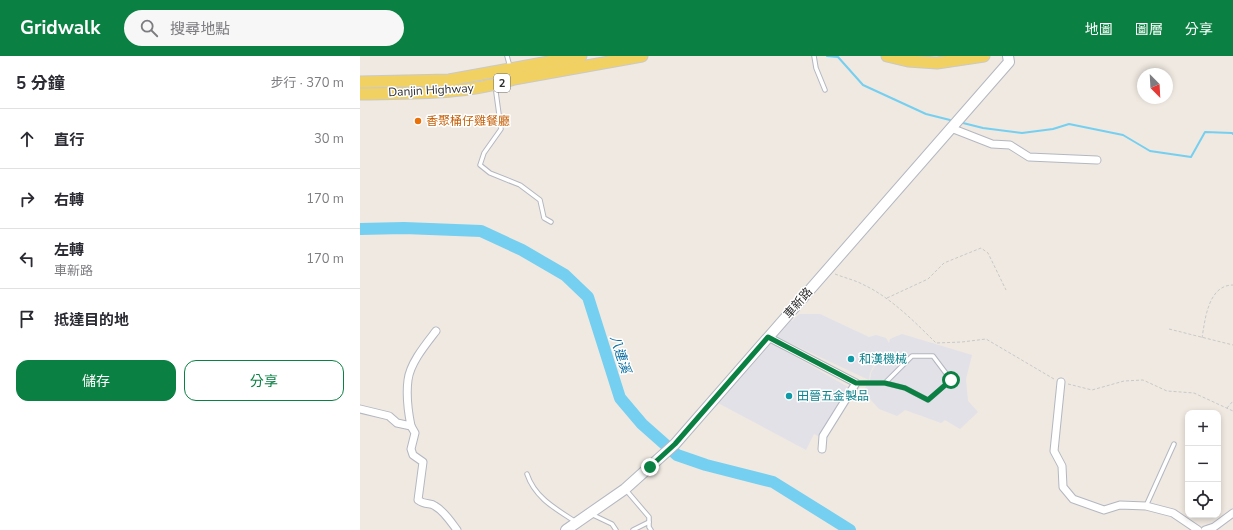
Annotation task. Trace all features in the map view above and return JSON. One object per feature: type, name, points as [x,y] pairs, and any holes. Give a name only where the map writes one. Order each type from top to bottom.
[{"type":"main road","name":"Danjin Highway","points":[[360,94],[448,92],[495,85],[512,74],[581,56]]},
{"type":"main road","name":"Danjin Highway","points":[[360,82],[449,80],[495,72],[512,74],[642,56]]},
{"type":"main road","points":[[887,56],[908,61],[937,63],[984,56]]},
{"type":"street","name":"車新路","points":[[566,530],[625,490],[675,444],[1008,62],[1008,56]]},
{"type":"street","points":[[951,128],[992,144],[1010,145],[1029,157],[1097,160]]},
{"type":"street","points":[[436,331],[416,358],[408,378],[408,410],[411,426],[415,433],[411,449],[412,455],[423,462],[418,500],[423,504],[435,505],[457,530]]},
{"type":"street","points":[[768,337],[856,383],[823,436],[822,449]]},
{"type":"street","points":[[1061,382],[1054,451],[1062,466],[1063,487],[1073,499],[1104,510],[1120,505],[1146,506],[1173,513],[1198,530]]},
{"type":"street","points":[[360,409],[389,416],[397,423],[411,426]]},
{"type":"street","points":[[1205,530],[1214,527],[1233,513]]},
{"type":"lane","points":[[507,56],[512,74]]},
{"type":"lane","points":[[814,56],[816,68],[825,90]]},
{"type":"lane","points":[[495,72],[495,85],[501,129],[484,154],[480,164],[490,174],[520,185],[540,200],[544,218],[551,222]]},
{"type":"lane","points":[[856,383],[885,383],[905,388],[928,400],[951,380],[933,356],[912,356],[885,383]]},
{"type":"lane","points":[[1146,506],[1174,444]]},
{"type":"lane","points":[[527,474],[530,484],[543,500],[577,522]]},
{"type":"lane","points":[[625,490],[649,517],[649,527],[651,530]]},
{"type":"lane","points":[[590,513],[612,524],[616,530]]},
{"type":"lane","points":[[633,530],[649,522]]},
{"type":"path","points":[[886,299],[928,279],[944,263],[981,248],[988,253],[1006,290]]},
{"type":"path","points":[[825,271],[864,285],[886,299],[915,322],[936,343],[986,339],[1061,382],[1092,390],[1124,381],[1143,380],[1167,391],[1194,393],[1233,412]]},
{"type":"path","points":[[1202,338],[1207,309],[1217,291],[1230,285],[1233,286]]},
{"type":"path","points":[[1170,329],[1233,345]]},
{"type":"path","points":[[1227,408],[1233,401]]},
{"type":"shaded area","points":[[799,314],[820,314],[869,337],[876,335],[886,338],[889,343],[890,339],[902,334],[972,355],[966,379],[968,401],[978,412],[960,429],[945,420],[941,423],[905,410],[897,416],[879,409],[863,391],[870,381],[871,373],[876,364],[886,353],[875,363],[870,373],[869,380],[775,336],[788,319],[792,321]]},
{"type":"shaded area","points":[[771,343],[848,387],[820,437],[814,434],[806,450],[718,403]]},
{"type":"waterway","points":[[827,56],[838,57],[863,85],[926,114],[950,120]]},
{"type":"waterway","points":[[963,123],[983,128],[1022,133],[1053,129],[1069,124],[1123,135],[1150,151],[1191,157],[1205,132],[1233,134]]},
{"type":"waterway","name":"八連溪","points":[[360,229],[404,228],[481,231],[522,250],[565,275],[588,297],[620,398],[642,424],[677,455],[706,465],[773,482],[850,530]]},
{"type":"place","name":"香聚桶仔雞餐廳","points":[[418,121]]},
{"type":"place","name":"和漢機械","points":[[851,359]]},
{"type":"place","name":"田晉五金製品","points":[[789,396]]},
{"type":"route","points":[[650,467],[675,444],[768,337],[856,383],[885,383],[905,388],[928,400],[951,380]]}]
